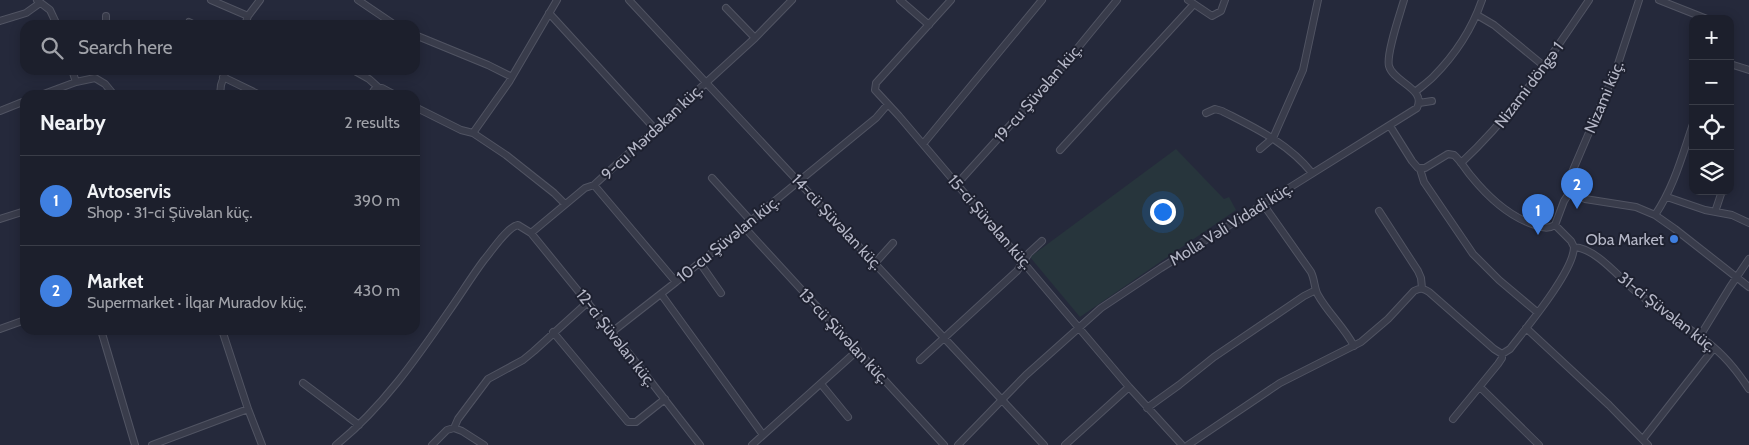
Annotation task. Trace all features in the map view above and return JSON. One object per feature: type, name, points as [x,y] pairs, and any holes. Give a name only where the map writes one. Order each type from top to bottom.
[{"type":"street","points":[[211,0],[248,16]]},
{"type":"street","points":[[246,20],[260,0]]},
{"type":"street","points":[[358,0],[388,20]]},
{"type":"street","points":[[473,133],[512,77],[557,0]]},
{"type":"street","name":"14-cü Şüvəlan küç.","points":[[629,0],[1044,445]]},
{"type":"street","name":"9-cu Mərdəkan küç.","points":[[531,233],[585,188],[594,186],[755,38],[792,0]]},
{"type":"street","points":[[900,0],[929,25]]},
{"type":"street","name":"15-ci Şüvəlan küç.","points":[[951,0],[874,86],[876,93],[888,104],[957,184],[1147,408],[1182,445]]},
{"type":"street","points":[[922,144],[1042,0]]},
{"type":"street","name":"19-cu Şüvəlan küç.","points":[[957,184],[1058,72],[1117,0]]},
{"type":"street","points":[[1060,150],[1191,2],[1212,16],[1221,11],[1224,0]]},
{"type":"street","points":[[1260,149],[1273,138],[1303,70],[1318,0]]},
{"type":"street","points":[[1404,0],[1388,63],[1393,73],[1415,92],[1419,103],[1432,101]]},
{"type":"street","points":[[1415,92],[1433,78],[1454,53],[1477,15],[1482,0]]},
{"type":"street","name":"Nizami döngə 1","points":[[1462,164],[1494,132],[1523,96],[1589,0]]},
{"type":"street","name":"Nizami küç.","points":[[1570,192],[1568,185],[1570,177],[1617,67],[1639,0]]},
{"type":"street","points":[[1659,0],[1697,15]]},
{"type":"street","points":[[0,22],[30,12],[38,2],[50,10],[55,20]]},
{"type":"street","points":[[726,8],[755,38]]},
{"type":"street","points":[[549,13],[655,129]]},
{"type":"street","points":[[1477,15],[1494,25],[1544,66]]},
{"type":"street","points":[[420,37],[512,77]]},
{"type":"street","points":[[1734,65],[1749,70]]},
{"type":"street","points":[[74,75],[76,82]]},
{"type":"street","points":[[362,75],[379,88],[386,90]]},
{"type":"street","points":[[221,90],[223,77],[250,90]]},
{"type":"street","points":[[55,90],[76,82],[95,78],[105,84],[110,90]]},
{"type":"street","points":[[0,111],[20,103]]},
{"type":"street","name":"Molla Vəli Vidadi küç.","points":[[958,445],[1026,375],[1079,327],[1120,294],[1312,173],[1415,111],[1419,103]]},
{"type":"street","name":"10-cu Şüvəlan küç.","points":[[612,332],[700,263],[876,118],[888,104]]},
{"type":"street","points":[[1206,112],[1215,109],[1222,111],[1273,138],[1297,156],[1312,173]]},
{"type":"street","points":[[420,110],[461,130],[473,133],[506,155],[566,204]]},
{"type":"street","points":[[1390,126],[1412,162],[1420,169],[1424,182],[1473,254],[1499,280],[1537,312]]},
{"type":"street","points":[[1655,215],[1667,197],[1677,174],[1689,136]]},
{"type":"street","points":[[1420,169],[1448,154],[1456,157],[1480,186],[1508,212],[1524,221],[1544,228],[1555,225]]},
{"type":"street","points":[[712,178],[750,221]]},
{"type":"street","points":[[594,186],[676,282]]},
{"type":"street","points":[[1555,225],[1564,201],[1570,192],[1585,199],[1636,207],[1655,215],[1749,287]]},
{"type":"street","points":[[1715,212],[1721,195]]},
{"type":"street","points":[[1667,197],[1691,206],[1732,214],[1749,223]]},
{"type":"street","points":[[1263,204],[1312,272],[1315,278],[1316,290],[1322,301],[1354,346]]},
{"type":"street","points":[[1379,211],[1418,271],[1422,288]]},
{"type":"street","points":[[0,219],[20,213]]},
{"type":"street","points":[[336,445],[359,424],[394,386],[481,264],[510,228],[518,225],[531,233]]},
{"type":"street","points":[[1453,419],[1498,364],[1502,354],[1510,349],[1526,328],[1571,263],[1574,247],[1571,241],[1555,225]]},
{"type":"street","name":"13-cü Şüvəlan küç.","points":[[744,227],[944,445]]},
{"type":"street","name":"12-ci Şüvəlan küç.","points":[[531,233],[612,332],[700,445]]},
{"type":"street","points":[[920,360],[1016,271],[1029,253],[1042,241]]},
{"type":"street","points":[[875,263],[893,243]]},
{"type":"street","name":"31-ci Şüvəlan küç.","points":[[1574,247],[1585,249],[1606,264],[1648,301],[1700,336],[1731,364],[1749,389]]},
{"type":"street","points":[[1700,336],[1749,259]]},
{"type":"street","points":[[700,263],[721,293]]},
{"type":"street","points":[[1188,445],[1219,422],[1280,383],[1354,346],[1374,332],[1414,291],[1422,288]]},
{"type":"street","points":[[1422,288],[1433,295],[1494,350],[1502,354]]},
{"type":"street","points":[[1147,408],[1179,386],[1222,351],[1316,290]]},
{"type":"street","points":[[661,294],[763,435]]},
{"type":"street","points":[[454,428],[458,419],[488,379],[523,360],[588,302]]},
{"type":"street","points":[[0,328],[20,322]]},
{"type":"street","points":[[1526,328],[1576,373],[1648,445]]},
{"type":"street","points":[[553,332],[628,422],[636,422],[665,400]]},
{"type":"street","points":[[102,335],[135,445]]},
{"type":"street","points":[[224,335],[262,445]]},
{"type":"street","points":[[1643,439],[1714,348]]},
{"type":"street","points":[[752,445],[858,350]]},
{"type":"street","points":[[303,383],[359,424]]},
{"type":"street","points":[[821,384],[848,417]]},
{"type":"street","points":[[1065,445],[1129,387]]},
{"type":"street","points":[[1480,387],[1539,445]]},
{"type":"street","points":[[152,445],[248,409]]},
{"type":"street","points":[[432,445],[447,430],[454,428],[484,445]]},
{"type":"shaded area","points":[[1176,149],[1224,199],[1229,197],[1236,210],[1080,317],[1030,257]]},
{"type":"place","name":"Market","points":[[1577,209]]},
{"type":"place","name":"Avtoservis","points":[[1538,235]]},
{"type":"place","name":"Oba Market","points":[[1674,239]]}]
